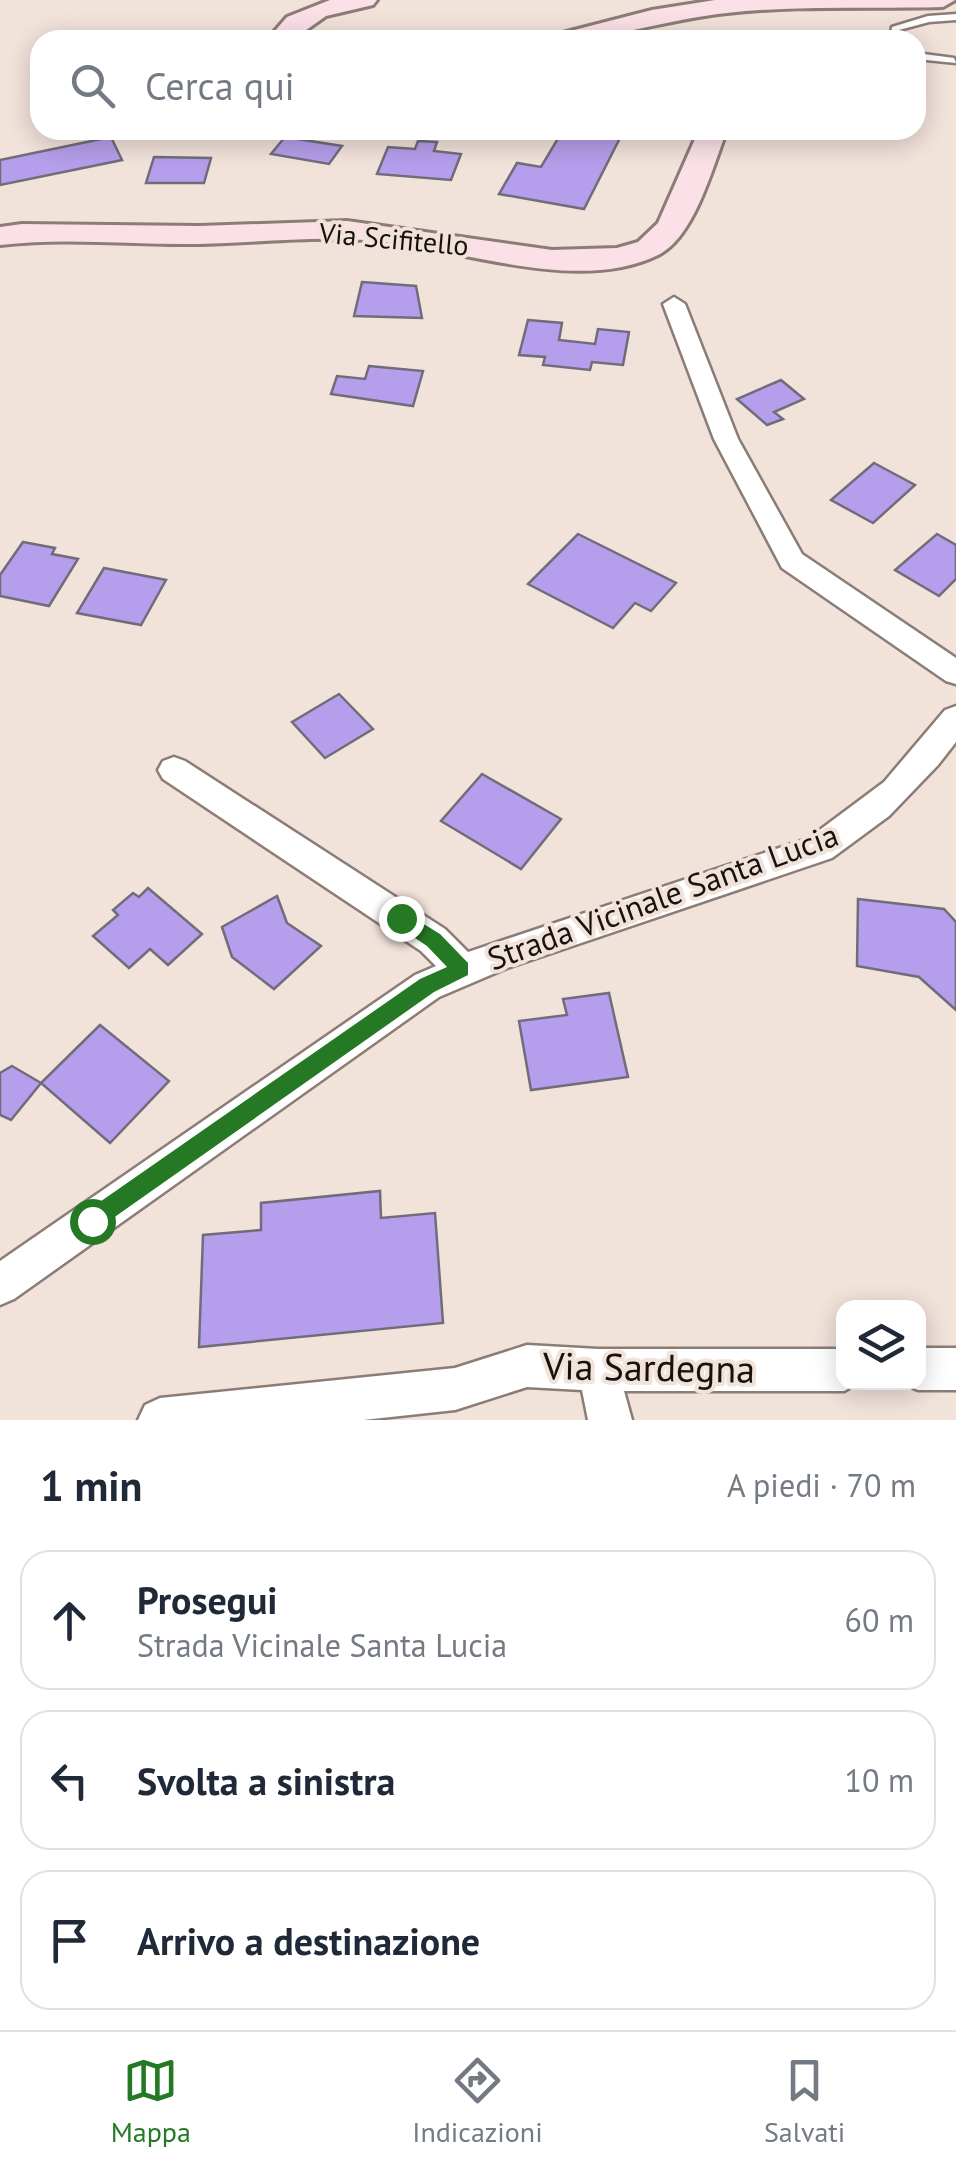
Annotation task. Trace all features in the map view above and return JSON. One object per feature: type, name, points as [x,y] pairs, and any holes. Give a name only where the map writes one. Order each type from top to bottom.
[{"type":"main road","points":[[286,30],[324,8],[365,0]]},
{"type":"main road","points":[[602,30],[716,4],[943,0]]},
{"type":"main road","points":[[652,17],[697,17],[743,28],[779,8],[806,1]]},
{"type":"main road","points":[[716,4],[743,28]]},
{"type":"main road","name":"Via Scifitello","points":[[0,236],[48,230],[174,235],[341,230],[402,234],[563,260],[598,260],[631,254],[663,237],[673,223],[709,140]]},
{"type":"street","points":[[674,304],[700,381],[726,439],[754,498],[792,561],[956,673]]},
{"type":"street","name":"Strada Vicinale Santa Lucia","points":[[0,1285],[427,986],[462,969],[820,848],[856,827],[940,743],[956,718]]},
{"type":"street","points":[[174,770],[433,940],[462,969]]},
{"type":"street","name":"Via Sardegna","points":[[160,1420],[454,1390],[527,1366],[598,1370],[836,1370]]},
{"type":"street","points":[[926,1370],[956,1369]]},
{"type":"street","points":[[598,1370],[610,1420]]},
{"type":"lane","points":[[895,30],[928,19],[956,17]]},
{"type":"lane","points":[[926,57],[954,61]]},
{"type":"building","points":[[112,140],[122,160],[0,185],[0,160]]},
{"type":"building","points":[[283,140],[342,146],[329,164],[271,154]]},
{"type":"building","points":[[557,140],[619,140],[584,209],[499,194],[517,163],[541,167]]},
{"type":"building","points":[[418,141],[437,142],[434,151],[461,154],[451,180],[377,174],[388,147],[415,149]]},
{"type":"building","points":[[154,157],[211,158],[204,183],[146,183]]},
{"type":"building","points":[[362,282],[416,286],[422,318],[354,316]]},
{"type":"building","points":[[528,320],[562,323],[559,340],[595,344],[598,329],[629,332],[623,365],[592,362],[590,370],[543,365],[545,357],[519,355]]},
{"type":"building","points":[[369,366],[423,371],[413,406],[331,394],[337,376],[365,379]]},
{"type":"building","points":[[781,380],[804,399],[774,412],[783,419],[767,425],[737,399]]},
{"type":"building","points":[[874,463],[915,485],[873,523],[831,500]]},
{"type":"building","points":[[578,534],[676,583],[651,611],[635,603],[613,628],[528,584]]},
{"type":"building","points":[[937,534],[956,545],[956,579],[939,596],[895,570]]},
{"type":"building","points":[[23,542],[55,548],[52,554],[78,559],[49,606],[0,596],[0,575]]},
{"type":"building","points":[[104,568],[166,580],[141,625],[77,613]]},
{"type":"building","points":[[339,694],[373,729],[325,758],[292,722]]},
{"type":"building","points":[[482,774],[561,819],[521,869],[441,821]]},
{"type":"building","points":[[148,888],[202,934],[168,965],[150,949],[129,968],[93,936],[118,915],[113,910],[133,893],[139,897]]},
{"type":"building","points":[[277,896],[287,923],[321,946],[274,989],[232,957],[222,927]]},
{"type":"building","points":[[858,899],[944,909],[956,922],[956,1010],[919,977],[857,966]]},
{"type":"building","points":[[609,993],[628,1077],[531,1090],[519,1021],[567,1015],[563,999]]},
{"type":"building","points":[[100,1025],[169,1081],[110,1143],[41,1083]]},
{"type":"building","points":[[12,1066],[41,1083],[11,1120],[0,1115],[0,1073]]},
{"type":"building","points":[[380,1191],[381,1218],[435,1213],[443,1323],[199,1347],[203,1235],[261,1230],[261,1203]]},
{"type":"route","points":[[92,1221],[427,986],[462,969],[433,940],[401,918]]}]
